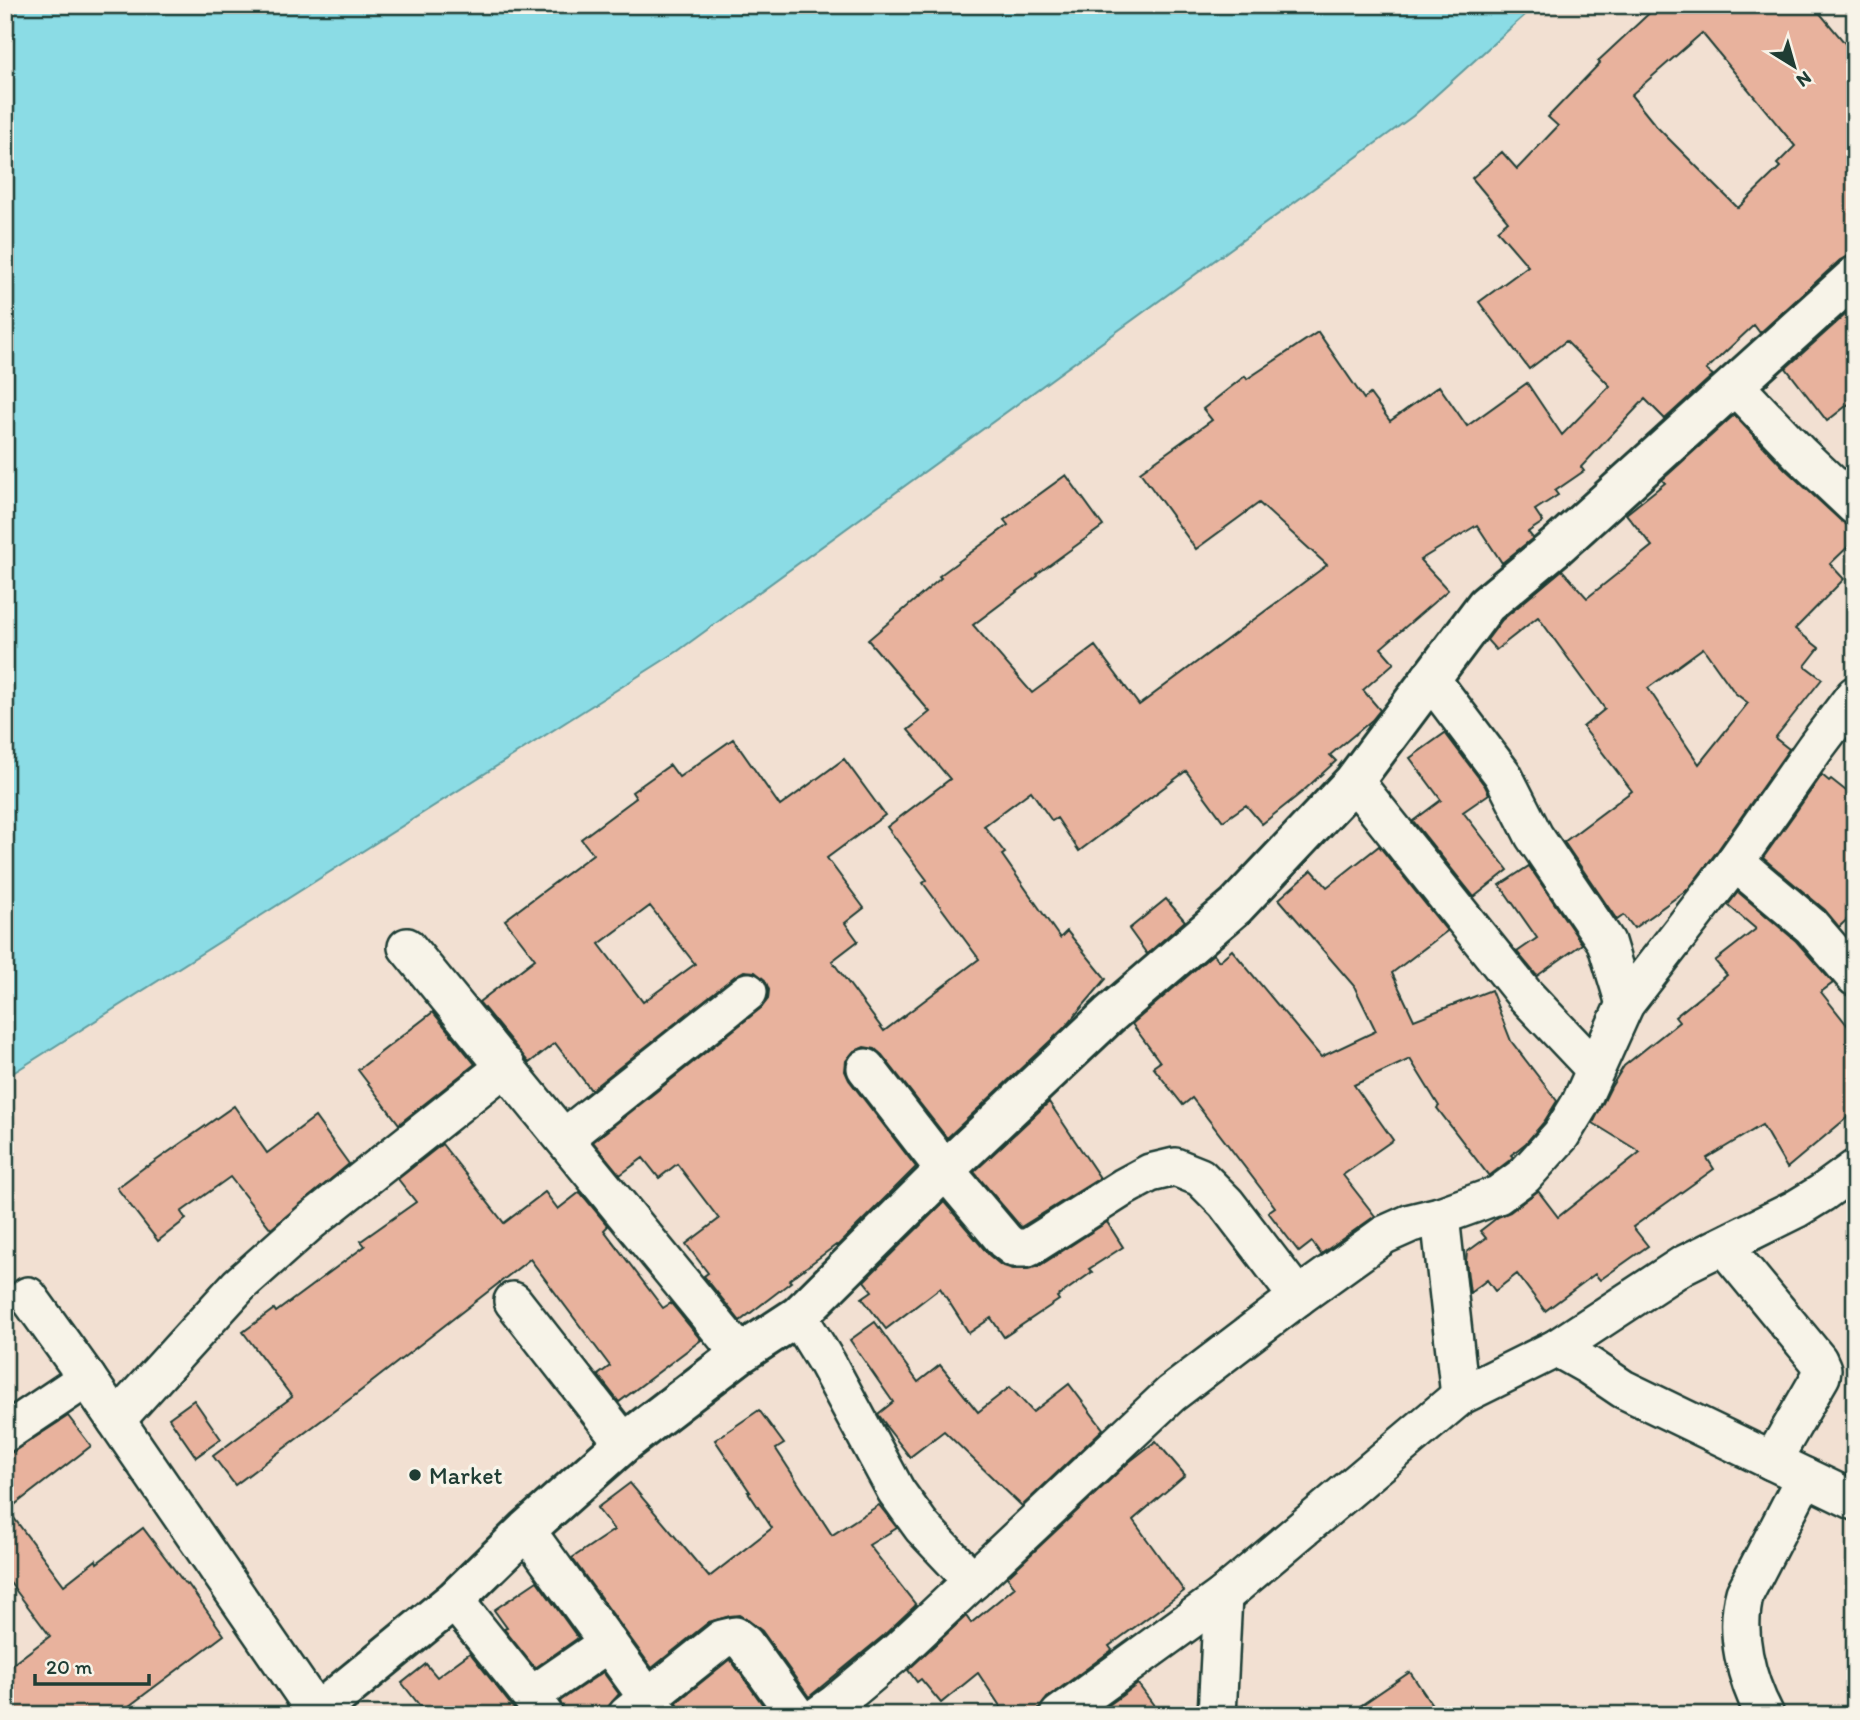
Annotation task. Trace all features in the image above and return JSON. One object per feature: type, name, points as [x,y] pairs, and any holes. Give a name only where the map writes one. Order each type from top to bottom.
[{"type":"street","points":[[28,1296],[116,1420],[316,1714],[454,1600],[526,1530],[624,1443],[740,1354],[798,1316],[945,1170],[1109,1015],[1236,906],[1354,781],[1486,605],[1558,546],[1855,276]]},
{"type":"street","points":[[1735,386],[1800,454],[1855,506]]},
{"type":"street","points":[[1430,678],[1503,775],[1534,836],[1606,942],[1625,1004]]},
{"type":"street","points":[[834,1711],[1171,1394],[1384,1235],[1411,1223],[1440,1216],[1499,1195],[1524,1176],[1561,1135],[1580,1104],[1625,1004],[1735,862],[1855,695]]},
{"type":"street","points":[[1354,781],[1525,995],[1595,1069]]},
{"type":"street","points":[[1735,862],[1811,926],[1855,977]]},
{"type":"street","points":[[407,947],[740,1354]]},
{"type":"street","points":[[564,1138],[748,992]]},
{"type":"street","points":[[116,1420],[239,1285],[311,1221],[506,1066]]},
{"type":"street","points":[[866,1068],[945,1170],[1005,1241],[1014,1248],[1028,1248],[1124,1187],[1150,1173],[1175,1167],[1200,1177],[1226,1203],[1298,1297]]},
{"type":"street","points":[[1059,1715],[1223,1596],[1460,1396],[1558,1348],[1683,1265],[1797,1209],[1855,1169]]},
{"type":"street","points":[[1440,1216],[1460,1396]]},
{"type":"street","points":[[1724,1246],[1818,1360],[1822,1369],[1821,1376],[1772,1461]]},
{"type":"street","points":[[513,1301],[624,1443]]},
{"type":"street","points":[[798,1316],[828,1363],[896,1491],[922,1527],[974,1581]]},
{"type":"street","points":[[1558,1348],[1623,1389],[1855,1501]]},
{"type":"street","points":[[5,1433],[87,1378]]},
{"type":"street","points":[[1765,1715],[1756,1699],[1746,1665],[1740,1611],[1745,1593],[1805,1477]]},
{"type":"street","points":[[526,1530],[608,1643],[645,1710],[722,1639],[735,1636],[745,1644],[796,1715]]},
{"type":"street","points":[[1217,1715],[1223,1596]]},
{"type":"street","points":[[454,1600],[537,1705],[608,1643]]},
{"type":"water","points":[[5,5],[1536,5],[1413,116],[678,651],[5,1078]]},
{"type":"building","points":[[1658,5],[1813,5],[1855,55],[1855,255],[1840,260],[1760,333],[1754,325],[1706,370],[1713,375],[1665,419],[1645,399],[1581,467],[1584,471],[1555,491],[1558,495],[1535,510],[1543,522],[1528,532],[1533,538],[1502,563],[1477,525],[1420,560],[1448,590],[1381,648],[1394,663],[1363,690],[1380,710],[1330,755],[1336,761],[1262,824],[1246,805],[1223,821],[1186,771],[1079,851],[1057,818],[1052,821],[1031,791],[984,826],[1005,853],[1002,855],[1060,938],[1067,931],[1106,979],[1065,1027],[947,1138],[882,1055],[875,1049],[864,1047],[853,1052],[846,1061],[845,1071],[849,1080],[916,1167],[837,1246],[789,1280],[791,1282],[740,1321],[704,1276],[708,1273],[686,1244],[719,1219],[677,1164],[659,1178],[643,1158],[620,1175],[593,1142],[761,1008],[768,999],[769,990],[765,980],[755,972],[744,971],[735,976],[591,1090],[555,1043],[529,1063],[479,1002],[535,959],[505,920],[593,854],[581,839],[636,798],[632,792],[670,765],[679,777],[733,739],[780,806],[844,759],[885,815],[827,858],[864,908],[845,923],[858,941],[832,961],[884,1031],[979,959],[923,883],[927,880],[887,827],[950,779],[908,730],[930,712],[868,640],[941,578],[939,576],[1008,525],[1004,520],[1066,475],[1103,526],[973,625],[1032,693],[1095,646],[1139,705],[1327,565],[1259,503],[1196,549],[1140,472],[1212,420],[1203,409],[1245,376],[1247,379],[1318,332],[1364,399],[1370,394],[1390,421],[1439,386],[1467,426],[1527,383],[1562,435],[1610,386],[1566,341],[1529,369],[1479,302],[1528,266],[1497,230],[1508,221],[1472,178],[1502,152],[1517,169],[1558,126],[1548,117],[1600,63],[1598,61]],"holes":[[[1702,33],[1795,146],[1777,164],[1780,167],[1738,208],[1656,126],[1631,95]],[[650,906],[695,964],[643,1002],[599,944]]]},
{"type":"building","points":[[1855,306],[1855,399],[1827,421],[1786,368]]},
{"type":"building","points":[[1734,415],[1785,469],[1841,521],[1855,526],[1855,540],[1830,564],[1844,579],[1795,629],[1819,648],[1805,666],[1822,679],[1775,738],[1789,749],[1688,889],[1634,928],[1624,915],[1617,920],[1564,842],[1632,791],[1583,727],[1605,709],[1538,617],[1496,650],[1487,640],[1502,620],[1562,570],[1587,598],[1652,546],[1626,514],[1665,483],[1662,480]],"holes":[[[1703,648],[1735,693],[1748,703],[1699,764],[1648,688]]]},
{"type":"building","points":[[1445,733],[1489,794],[1463,812],[1508,870],[1474,897],[1413,821],[1441,800],[1410,758]]},
{"type":"building","points":[[1822,775],[1855,798],[1855,912],[1839,927],[1825,910],[1763,858]]},
{"type":"building","points":[[1379,846],[1447,931],[1392,973],[1414,1020],[1491,990],[1511,1041],[1557,1101],[1526,1143],[1489,1176],[1437,1108],[1439,1106],[1410,1059],[1354,1085],[1393,1140],[1343,1175],[1375,1216],[1321,1254],[1312,1242],[1299,1252],[1268,1212],[1275,1207],[1192,1098],[1183,1105],[1153,1067],[1160,1062],[1132,1024],[1213,954],[1219,961],[1232,950],[1321,1057],[1376,1031],[1354,986],[1279,899],[1312,870],[1327,887]]},
{"type":"building","points":[[1529,866],[1582,944],[1537,976],[1517,952],[1537,938],[1500,885]]},
{"type":"building","points":[[1738,892],[1796,941],[1833,983],[1821,992],[1855,1035],[1855,1111],[1787,1168],[1762,1125],[1707,1158],[1714,1169],[1633,1227],[1648,1246],[1600,1280],[1595,1274],[1545,1311],[1517,1274],[1495,1291],[1487,1280],[1470,1293],[1467,1252],[1486,1238],[1480,1231],[1538,1191],[1558,1217],[1640,1152],[1593,1123],[1624,1066],[1679,1022],[1675,1017],[1727,975],[1715,961],[1756,929],[1728,905]]},
{"type":"building","points":[[1166,899],[1185,921],[1147,954],[1129,929]]},
{"type":"building","points":[[433,1012],[475,1064],[399,1124],[358,1070]]},
{"type":"building","points":[[1049,1102],[1100,1178],[1021,1227],[974,1172]]},
{"type":"building","points":[[234,1106],[267,1153],[315,1117],[349,1164],[271,1229],[230,1177],[181,1212],[186,1219],[158,1241],[117,1188]]},
{"type":"building","points":[[442,1144],[504,1223],[545,1192],[558,1209],[580,1192],[608,1226],[604,1230],[663,1308],[671,1303],[701,1340],[619,1402],[598,1375],[610,1366],[530,1259],[235,1485],[213,1456],[292,1397],[243,1332],[274,1309],[276,1312],[365,1246],[361,1241],[416,1202],[398,1179]]},
{"type":"building","points":[[944,1202],[989,1255],[1001,1265],[1013,1269],[1039,1266],[1107,1222],[1123,1247],[1089,1269],[1092,1272],[1057,1297],[1059,1300],[1004,1337],[991,1318],[969,1333],[940,1288],[886,1329],[862,1298],[872,1291],[864,1281]]},
{"type":"building","points":[[875,1322],[918,1382],[940,1365],[978,1412],[1010,1387],[1033,1412],[1069,1384],[1103,1429],[1022,1506],[944,1431],[910,1457],[878,1414],[893,1402],[850,1340]]},
{"type":"building","points":[[194,1400],[221,1439],[196,1457],[169,1418]]},
{"type":"building","points":[[759,1410],[784,1444],[776,1449],[832,1535],[879,1505],[897,1528],[869,1545],[916,1605],[809,1697],[762,1631],[739,1615],[709,1622],[652,1668],[572,1558],[614,1530],[597,1508],[630,1483],[709,1577],[772,1528],[715,1440]]},
{"type":"building","points":[[68,1416],[91,1446],[8,1510],[64,1585],[143,1528],[224,1635],[117,1715],[5,1715],[5,1670],[50,1636],[5,1576],[5,1457]]},
{"type":"building","points":[[1156,1441],[1185,1475],[1133,1520],[1184,1591],[1109,1646],[1112,1650],[1047,1698],[1031,1715],[1006,1715],[978,1673],[941,1703],[921,1679],[917,1682],[908,1670],[966,1616],[971,1623],[1015,1587],[1007,1577],[1129,1462]]},
{"type":"building","points":[[537,1581],[578,1638],[535,1668],[504,1629],[507,1628],[494,1610]]},
{"type":"building","points":[[470,1653],[518,1715],[427,1715],[402,1683],[426,1664],[437,1677]]},
{"type":"building","points":[[730,1659],[770,1715],[681,1715],[677,1702]]},
{"type":"building","points":[[603,1672],[619,1694],[608,1707],[607,1715],[565,1715],[560,1701]]},
{"type":"building","points":[[1410,1672],[1439,1715],[1347,1715]]},
{"type":"building","points":[[1138,1684],[1161,1715],[1095,1715]]},
{"type":"place","name":"Market","points":[[415,1475]]}]
